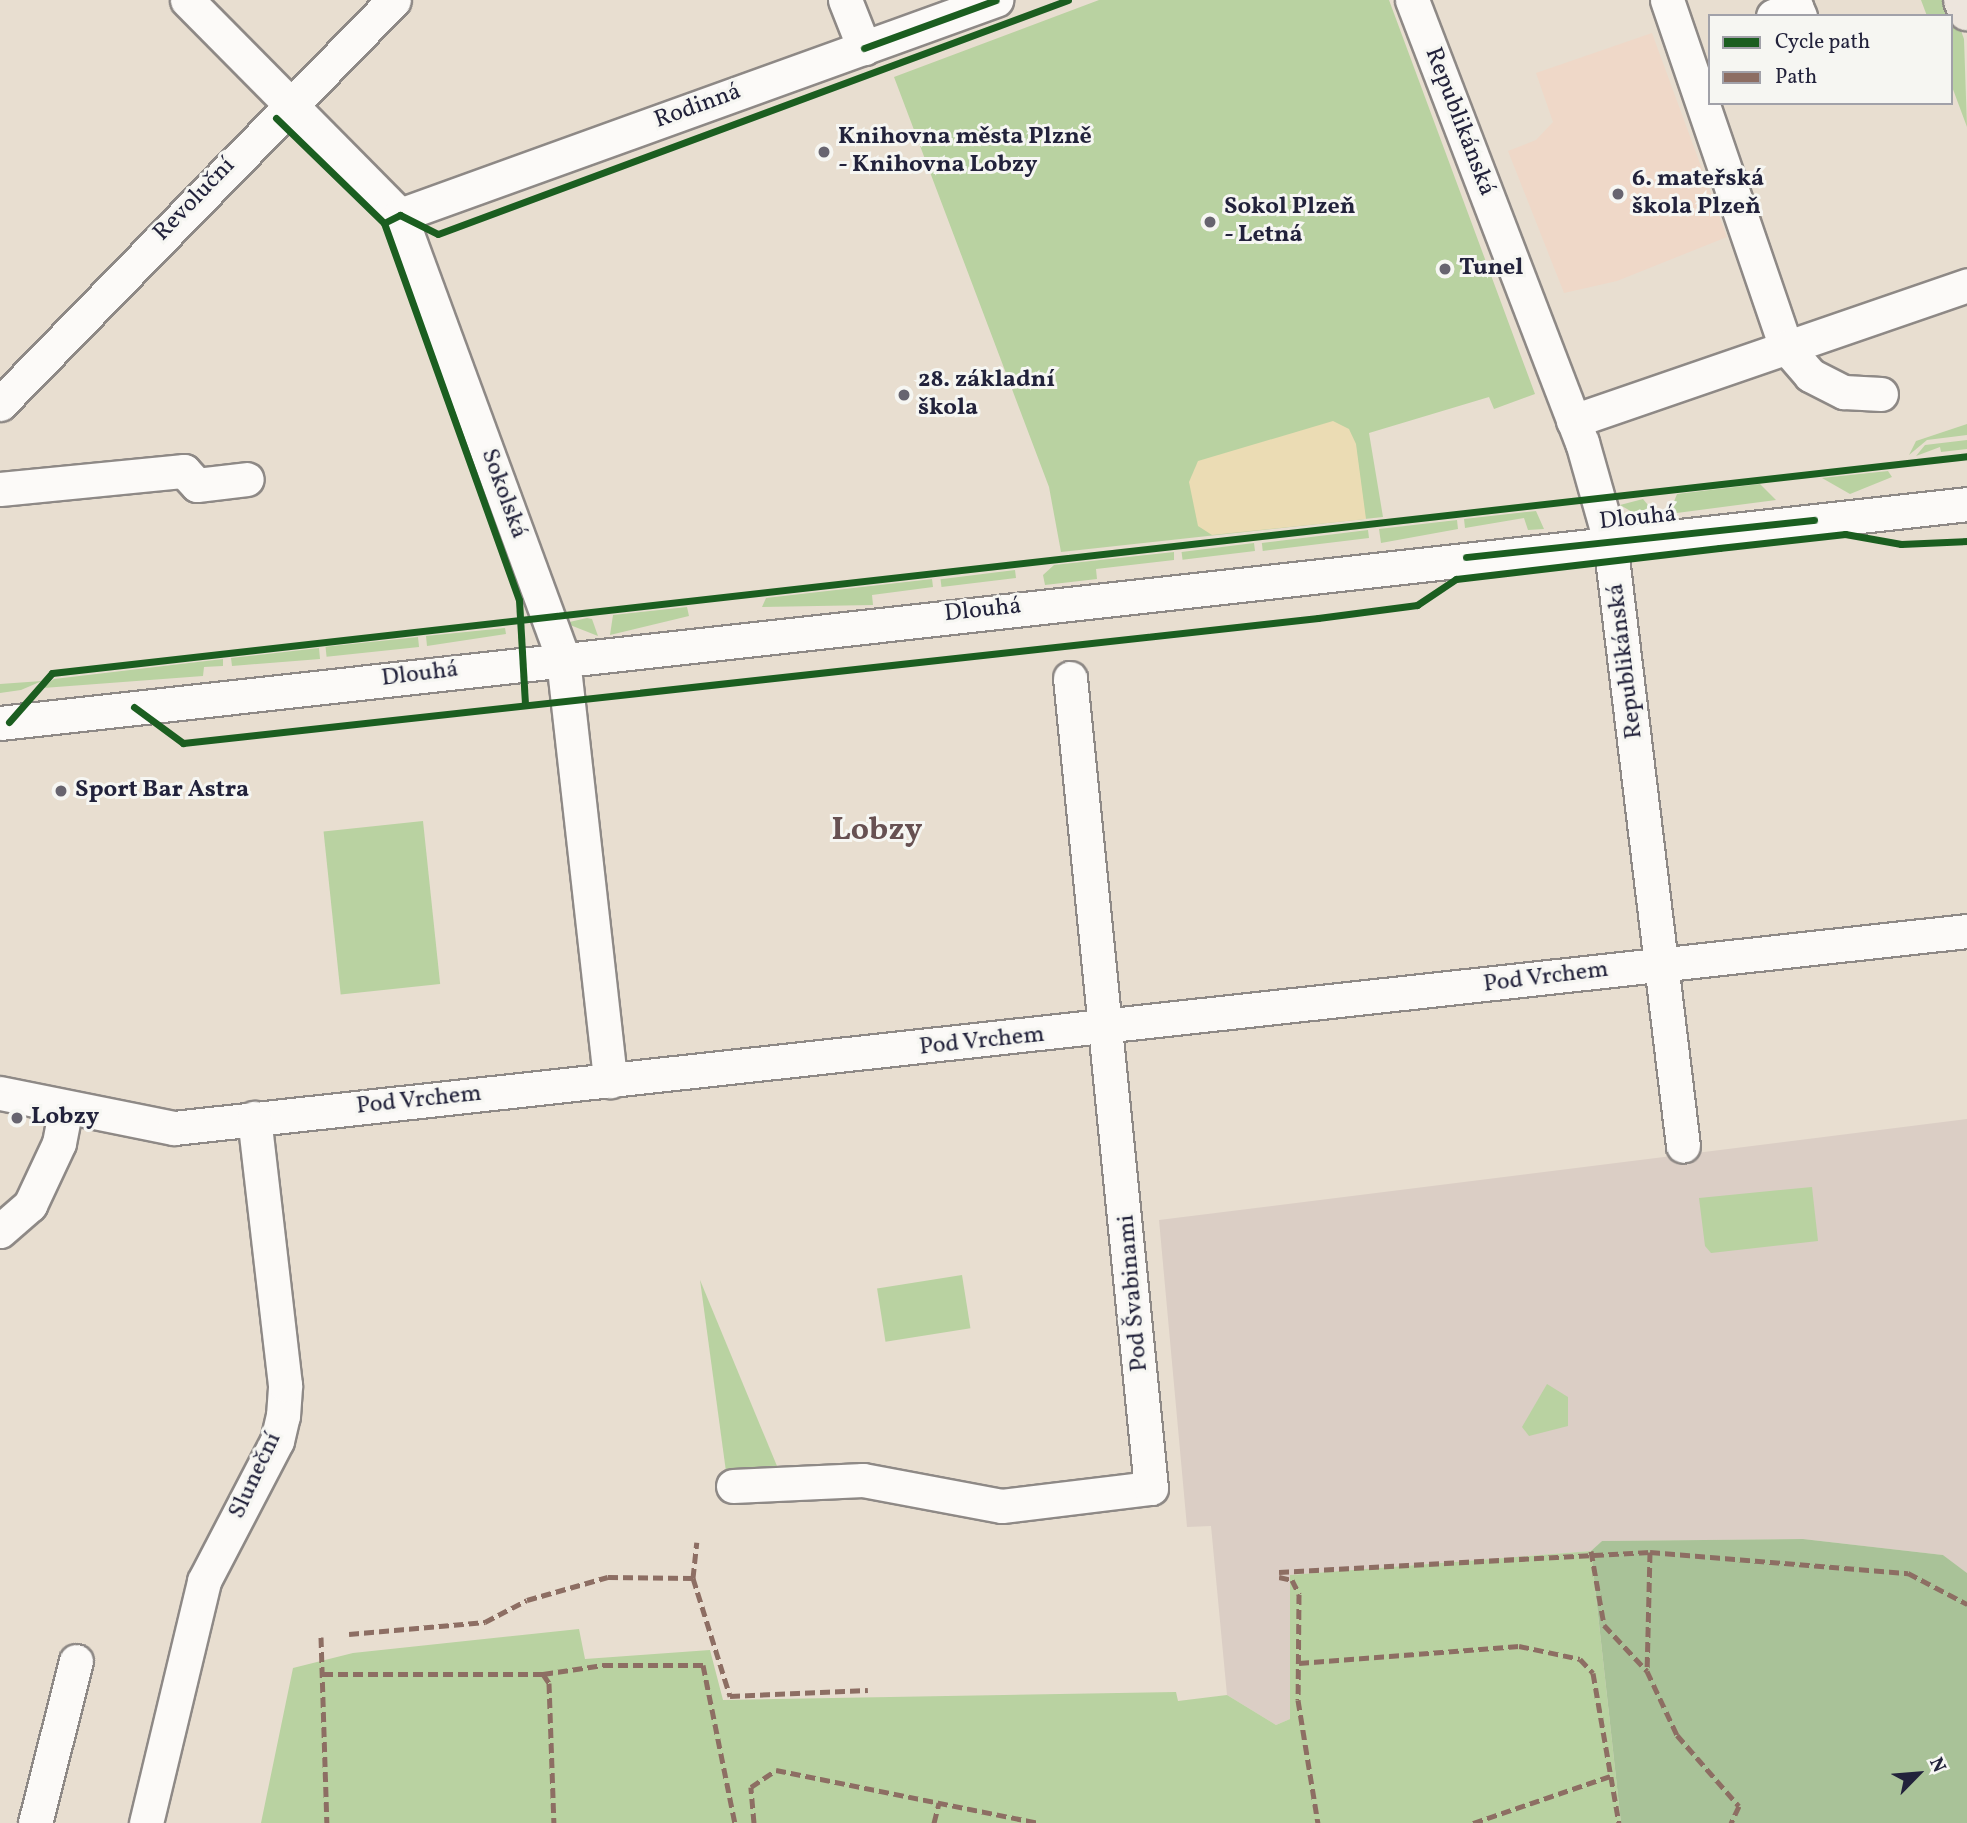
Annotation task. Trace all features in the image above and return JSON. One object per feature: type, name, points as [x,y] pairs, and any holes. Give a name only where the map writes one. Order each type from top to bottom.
[{"type":"main road","points":[[1963,0],[1967,11]]},
{"type":"street","name":"Sokolská","points":[[187,0],[400,215],[563,659],[610,1081]]},
{"type":"street","name":"Revoluční","points":[[0,404],[291,102],[394,0]]},
{"type":"street","points":[[845,0],[864,48]]},
{"type":"street","name":"Rodinná","points":[[400,215],[996,0]]},
{"type":"street","name":"Republikánská","points":[[1412,0],[1573,421],[1610,541],[1683,1146]]},
{"type":"street","points":[[1667,0],[1697,41],[1687,74],[1786,347],[1810,375],[1844,392],[1881,394]]},
{"type":"street","points":[[1573,421],[1967,285]]},
{"type":"street","points":[[0,489],[184,471],[197,485],[247,479]]},
{"type":"street","name":"Dlouhá","points":[[0,723],[1610,541],[1967,504]]},
{"type":"street","name":"Pod Švabinami","points":[[733,1486],[863,1480],[1002,1506],[1151,1488],[1070,678]]},
{"type":"street","name":"Pod Vrchem","points":[[0,1093],[174,1128],[1107,1028],[1967,931]]},
{"type":"street","points":[[0,1231],[30,1205],[59,1143],[66,1108]]},
{"type":"street","name":"Sluneční","points":[[146,1823],[204,1581],[277,1441],[283,1416],[285,1385],[254,1118]]},
{"type":"street","points":[[35,1823],[76,1661]]},
{"type":"shaded area","name":"6. mateřská škola Plzeň","points":[[1652,33],[1727,237],[1617,281],[1564,293],[1508,151],[1536,140],[1553,122],[1536,73]]},
{"type":"shaded area","points":[[1967,1119],[1967,1573],[1943,1555],[1803,1539],[1602,1541],[1591,1551],[1291,1575],[1290,1719],[1276,1725],[1227,1695],[1211,1526],[1187,1527],[1159,1220]]},
{"type":"green space","name":"Sokol Plzeň - Letná","points":[[1099,0],[1389,0],[1535,394],[1494,409],[1489,397],[1369,433],[1383,517],[1061,552],[1049,487],[894,77]]},
{"type":"green space","points":[[1921,0],[1950,0],[1964,39],[1967,127],[1953,89],[1953,14],[1926,14]]},
{"type":"green space","points":[[1967,424],[1967,435],[1927,440],[1909,455],[1916,441]]},
{"type":"green space","points":[[1967,440],[1967,449],[1941,452],[1940,447],[1916,456],[1925,445]]},
{"type":"green space","points":[[1888,471],[1892,477],[1850,494],[1822,478]]},
{"type":"green space","points":[[1760,484],[1776,500],[1669,514],[1677,494]]},
{"type":"green space","points":[[1643,499],[1657,516],[1641,517],[1620,505]]},
{"type":"green space","points":[[1536,511],[1544,529],[1528,530],[1524,518],[1465,528],[1464,519]]},
{"type":"green space","points":[[1457,520],[1458,529],[1381,543],[1379,529]]},
{"type":"green space","points":[[1368,530],[1369,538],[1263,551],[1262,543]]},
{"type":"green space","points":[[1254,543],[1255,551],[1183,560],[1182,552]]},
{"type":"green space","points":[[1174,552],[1174,560],[1096,569],[1097,579],[1045,585],[1043,575],[1054,565]]},
{"type":"green space","points":[[1015,570],[1016,578],[942,587],[941,579]]},
{"type":"green space","points":[[932,579],[933,587],[872,595],[873,605],[762,607],[766,598]]},
{"type":"green space","points":[[687,607],[689,616],[610,635],[613,615]]},
{"type":"green space","points":[[587,618],[592,619],[598,636],[565,623]]},
{"type":"green space","points":[[505,628],[506,634],[427,646],[426,636]]},
{"type":"green space","points":[[418,637],[419,647],[327,657],[326,647]]},
{"type":"green space","points":[[319,648],[320,659],[232,666],[231,658]]},
{"type":"green space","points":[[223,659],[223,666],[204,667],[203,676],[43,688],[54,679]]},
{"type":"green space","points":[[42,681],[21,690],[0,693],[0,684]]},
{"type":"green space","points":[[423,821],[440,984],[341,995],[324,831]]},
{"type":"green space","points":[[1812,1187],[1818,1241],[1711,1253],[1705,1246],[1699,1198]]},
{"type":"green space","points":[[962,1275],[970,1328],[886,1342],[877,1288]]},
{"type":"green space","points":[[700,1280],[784,1483],[727,1479]]},
{"type":"green space","points":[[1547,1384],[1568,1397],[1568,1426],[1529,1436],[1522,1427]]},
{"type":"green space","points":[[1803,1539],[1943,1555],[1967,1573],[1967,1823],[1621,1823],[1591,1551],[1602,1541]]},
{"type":"green space","points":[[1591,1551],[1621,1823],[261,1823],[293,1668],[353,1653],[579,1629],[585,1659],[710,1650],[723,1700],[1176,1692],[1178,1701],[1227,1695],[1276,1725],[1290,1719],[1290,1575]]},
{"type":"sand","points":[[1333,421],[1349,429],[1356,444],[1366,519],[1212,535],[1198,526],[1189,482],[1198,461]]},
{"type":"marked path","points":[[693,1578],[697,1542]]},
{"type":"marked path","points":[[1591,1551],[1604,1625],[1647,1671]]},
{"type":"marked path","points":[[1650,1552],[1647,1671],[1677,1735],[1739,1806],[1731,1823]]},
{"type":"marked path","points":[[1279,1572],[1650,1552],[1908,1573],[1967,1604]]},
{"type":"marked path","points":[[349,1634],[485,1622],[527,1600],[608,1577],[693,1578],[730,1696],[868,1690]]},
{"type":"marked path","points":[[1279,1577],[1292,1580],[1299,1594],[1298,1700],[1318,1823]]},
{"type":"marked path","points":[[321,1637],[327,1823]]},
{"type":"marked path","points":[[1299,1663],[1519,1646],[1580,1659],[1593,1673],[1619,1823]]},
{"type":"marked path","points":[[543,1674],[603,1665],[703,1665],[735,1823]]},
{"type":"marked path","points":[[323,1674],[543,1674],[549,1683],[554,1823]]},
{"type":"marked path","points":[[754,1823],[751,1787],[776,1770],[1039,1823]]},
{"type":"marked path","points":[[1473,1823],[1610,1776]]},
{"type":"marked path","points":[[934,1823],[939,1803]]},
{"type":"cycle path","points":[[864,48],[996,0]]},
{"type":"cycle path","points":[[384,223],[400,215],[438,234],[1068,0]]},
{"type":"cycle path","points":[[276,118],[384,223],[519,600],[525,703]]},
{"type":"cycle path","points":[[9,722],[52,673],[1967,456]]},
{"type":"cycle path","points":[[1466,557],[1814,520]]},
{"type":"cycle path","points":[[134,707],[183,743],[1318,618],[1417,605],[1456,579],[1719,548],[1845,534],[1901,544],[1967,541]]},
{"type":"place","name":"Knihovna města Plzně - Knihovna Lobzy","points":[[824,152]]},
{"type":"place","name":"6. mateřská škola Plzeň","points":[[1618,194]]},
{"type":"place","name":"Sokol Plzeň - Letná","points":[[1210,222]]},
{"type":"place","name":"Tunel","points":[[1445,269]]},
{"type":"place","name":"28. základní škola","points":[[904,395]]},
{"type":"place","name":"Sport Bar Astra","points":[[61,791]]},
{"type":"place","name":"Lobzy","points":[[17,1118]]},
{"type":"district","name":"Lobzy","points":[[877,831]]}]
